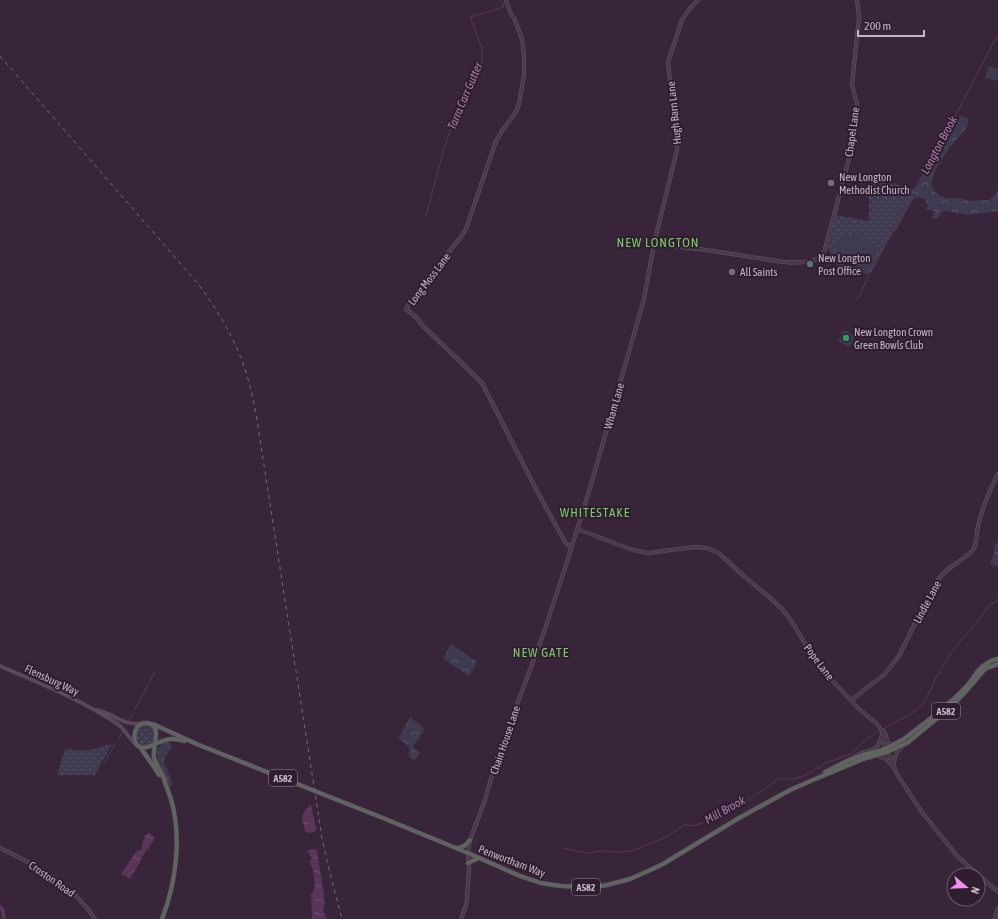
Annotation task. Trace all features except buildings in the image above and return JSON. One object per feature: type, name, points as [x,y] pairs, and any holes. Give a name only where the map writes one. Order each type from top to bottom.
[{"type":"highway","name":"A582","points":[[886,750],[935,716],[968,685],[983,666],[998,659]]},
{"type":"highway","name":"A582","points":[[886,750],[907,743],[962,697],[984,670],[998,664]]},
{"type":"highway","points":[[139,747],[135,740],[134,734],[137,728],[142,724],[147,723],[156,730],[157,737],[155,744]]},
{"type":"highway","name":"Penwortham Way","points":[[147,723],[456,848],[520,876],[541,883],[580,887],[608,885],[630,879],[663,864],[765,803],[813,780],[886,750]]},
{"type":"highway","name":"Penwortham Way","points":[[155,744],[171,739],[199,745]]},
{"type":"highway","name":"A582","points":[[139,747],[145,748],[155,744]]},
{"type":"highway","name":"Flensburg Way","points":[[155,744],[154,756],[171,799],[176,836],[175,864],[172,886],[162,919]]},
{"type":"highway","name":"Flensburg Way","points":[[139,747],[153,765],[166,786]]},
{"type":"highway","name":"Penwortham Way","points":[[813,780],[832,768],[853,758],[886,750]]},
{"type":"highway","points":[[456,848],[464,847],[470,840]]},
{"type":"highway","points":[[468,863],[479,858]]},
{"type":"main road","name":"Flensburg Way","points":[[0,666],[96,710],[125,730],[134,743],[139,747]]},
{"type":"main road","name":"Flensburg Way","points":[[96,710],[102,711],[125,723],[142,724]]},
{"type":"street","name":"Long Moss Lane","points":[[506,0],[510,12],[515,20],[523,46],[524,75],[519,104],[516,112],[496,141],[466,229],[461,238],[434,270],[406,309],[414,314],[420,320],[422,325],[482,383],[538,493],[565,542],[571,548]]},
{"type":"street","name":"Hugh Barn Lane","points":[[654,244],[677,150],[668,62],[682,20],[690,8],[698,0]]},
{"type":"street","name":"Chapel Lane","points":[[654,244],[797,263],[819,259],[823,256],[844,181],[856,118],[857,103],[852,85],[859,17],[856,0]]},
{"type":"street","name":"Wham Lane","points":[[566,565],[617,396],[644,299],[654,244]]},
{"type":"street","name":"Lindle Lane","points":[[851,701],[884,675],[891,667],[899,656],[934,585],[942,574],[963,560],[972,550],[976,541],[978,526],[984,507],[998,474]]},
{"type":"street","name":"Pope Lane","points":[[577,529],[633,550],[648,553],[694,547],[707,548],[719,553],[783,610],[825,673],[851,701],[880,728],[886,750],[919,808],[964,862],[998,892]]},
{"type":"street","name":"Chain House Lane","points":[[461,919],[467,898],[468,853],[470,840],[484,803],[497,758],[543,635],[566,565]]},
{"type":"street","points":[[880,728],[885,734],[889,744],[897,743]]},
{"type":"street","points":[[894,766],[895,757],[898,750],[915,738],[921,731]]},
{"type":"street","points":[[853,758],[857,754],[877,747],[880,743],[882,733]]},
{"type":"street","points":[[875,755],[886,759],[896,770]]},
{"type":"street","name":"Croston Road","points":[[0,848],[22,858],[58,881],[80,898],[96,919]]},
{"type":"street","points":[[995,919],[998,908]]},
{"type":"green space","points":[[989,66],[998,69],[997,81],[985,78]]},
{"type":"green space","points":[[962,116],[969,119],[966,129],[949,148],[934,173],[932,187],[940,196],[960,198],[969,201],[990,200],[998,191],[998,211],[969,215],[945,211],[942,212],[938,218],[932,218],[934,211],[926,209],[928,205],[925,199],[918,197],[914,198],[895,232],[893,232],[939,144],[942,143],[950,126]]},
{"type":"green space","points":[[869,179],[909,187],[915,190],[871,272],[868,274],[839,268],[828,249],[836,215],[869,221]]},
{"type":"green space","points":[[853,235],[875,243],[876,253],[868,274],[844,269],[836,244],[839,238]]},
{"type":"green space","name":"New Longton Crown Green Bowls Club","points":[[844,330],[855,336],[850,347],[838,341]]},
{"type":"green space","points":[[998,540],[998,567],[990,564],[994,554],[994,547]]},
{"type":"green space","points":[[451,644],[477,662],[469,676],[443,659]]},
{"type":"green space","points":[[410,717],[425,729],[414,745],[414,749],[420,753],[416,759],[412,760],[409,756],[409,747],[398,738]]},
{"type":"green space","points":[[145,726],[152,729],[155,736],[152,743],[145,746],[138,743],[135,736],[138,729]]},
{"type":"green space","points":[[169,742],[172,746],[165,757],[164,762],[171,779],[172,786],[169,787],[160,768],[157,754],[158,749],[162,744]]},
{"type":"green space","points":[[112,744],[95,775],[57,775],[65,749],[87,750]]},
{"type":"water","points":[[311,804],[316,830],[308,833],[305,831],[302,816]]},
{"type":"water","points":[[148,833],[151,833],[151,835],[155,838],[149,849],[146,850],[130,879],[121,875],[136,852],[142,849],[143,840]]},
{"type":"water","points":[[310,849],[316,849],[317,851],[325,903],[323,910],[327,919],[312,919],[311,895],[315,885],[313,870],[310,862],[312,858],[308,851]]},
{"type":"waterway","name":"Tarra Carr Gutter","points":[[426,216],[443,152],[454,119],[472,85],[482,61],[482,48],[470,17],[504,7],[501,0]]},
{"type":"waterway","name":"Longton Brook","points":[[857,299],[860,296],[867,279],[998,34]]},
{"type":"waterway","name":"Mill Brook","points":[[885,728],[911,714],[923,704],[949,656],[991,604],[998,600]]},
{"type":"waterway","points":[[135,709],[155,672]]},
{"type":"waterway","points":[[129,719],[132,715]]},
{"type":"waterway","points":[[119,738],[122,732]]},
{"type":"waterway","name":"Mill Brook","points":[[563,848],[586,853],[602,851],[632,851],[666,837],[684,825],[692,826],[715,819],[732,808],[740,805],[772,784],[777,779],[793,779],[803,776],[812,772],[816,768],[820,768],[825,763],[849,755],[865,740],[877,732]]},
{"type":"waterway","points":[[104,764],[115,744]]},
{"type":"waterway","points":[[0,907],[3,911],[4,919]]},
{"type":"railway","points":[[0,56],[199,285],[226,327],[242,360],[257,417],[322,838],[342,919]]},
{"type":"place","name":"New Longton Methodist Church","points":[[831,183]]},
{"type":"place","name":"New Longton Post Office","points":[[810,264]]},
{"type":"place","name":"All Saints","points":[[732,272]]},
{"type":"place","name":"New Longton Crown Green Bowls Club","points":[[846,338]]},
{"type":"district","name":"NEW LONGTON","points":[[658,242]]},
{"type":"district","name":"WHITESTAKE","points":[[595,512]]},
{"type":"district","name":"NEW GATE","points":[[541,652]]}]
